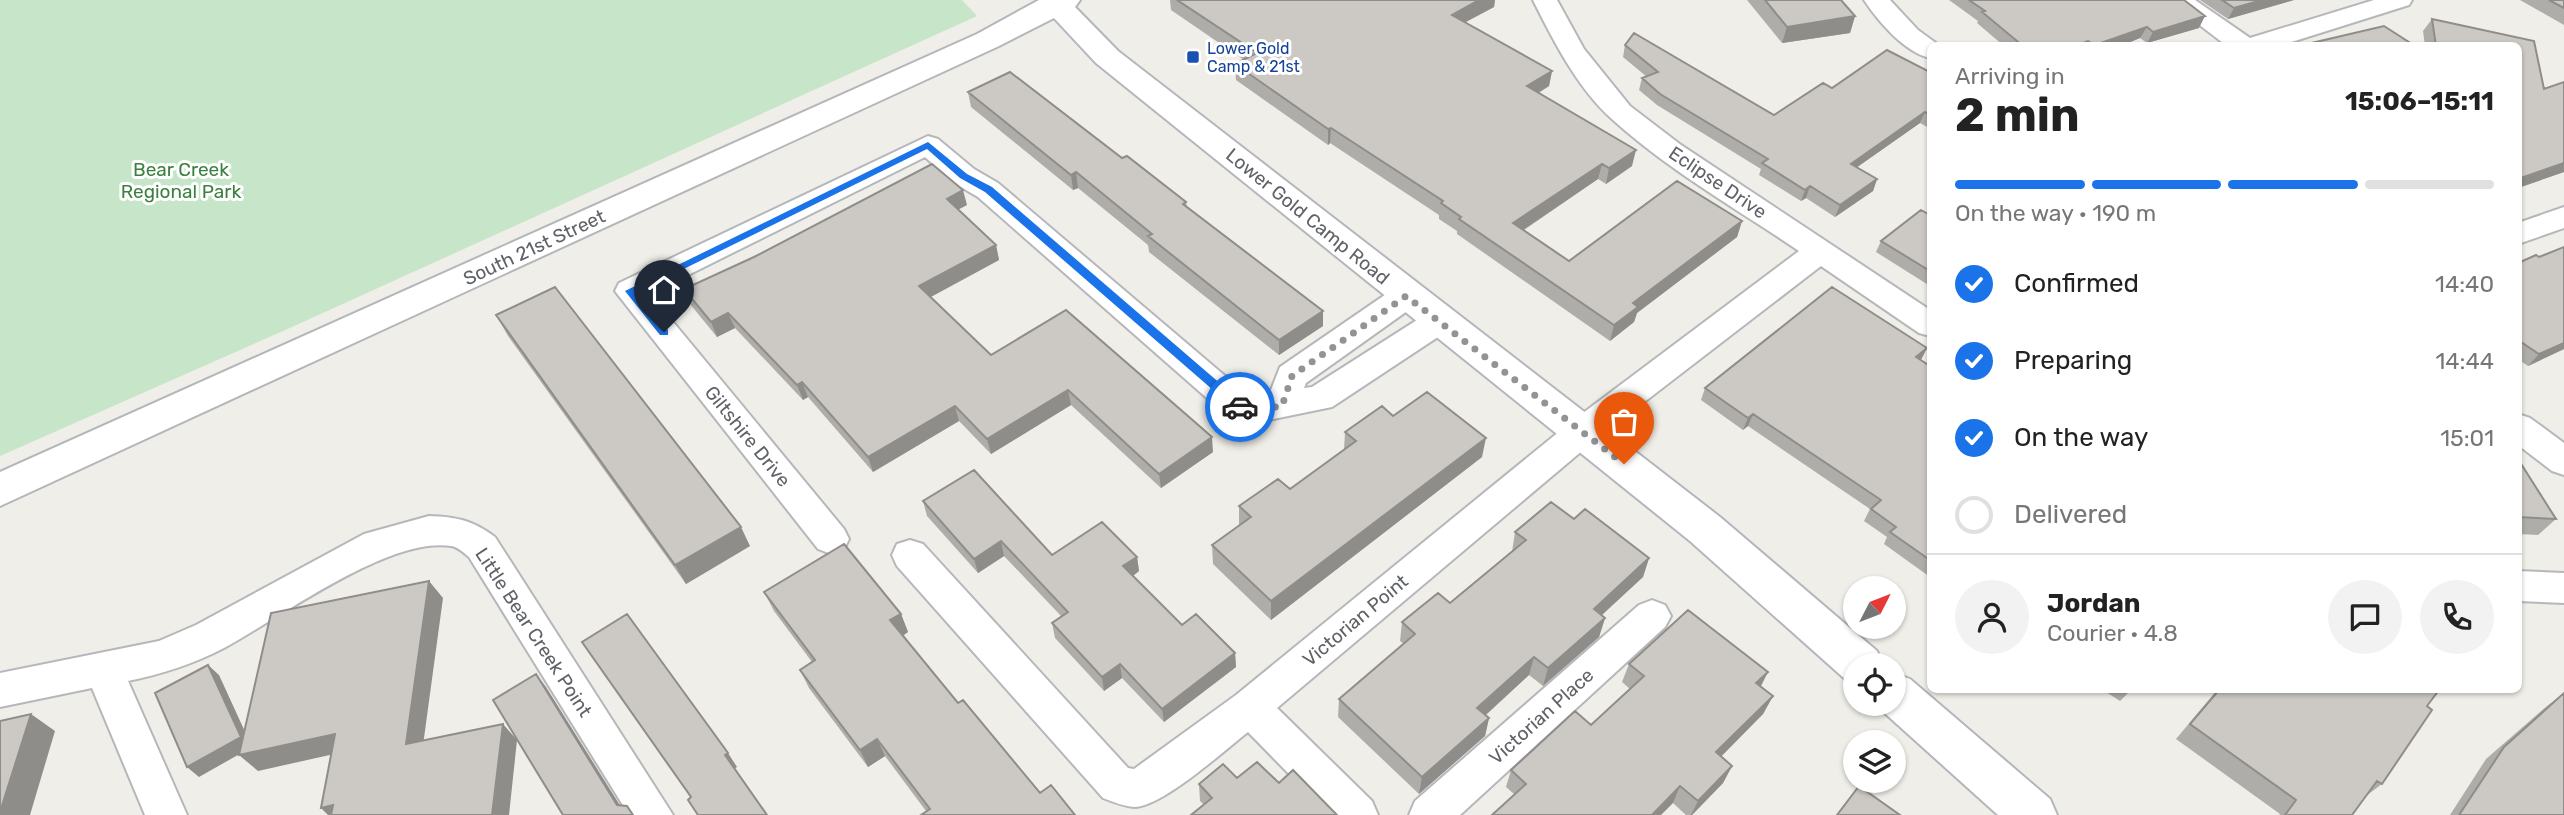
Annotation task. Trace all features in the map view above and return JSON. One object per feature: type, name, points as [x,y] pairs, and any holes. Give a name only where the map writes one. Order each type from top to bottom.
[{"type":"street","name":"Eclipse Drive","points":[[1545,0],[1572,51],[1620,112],[1671,150],[1927,323]]},
{"type":"street","points":[[1876,0],[1909,35],[1927,48]]},
{"type":"street","points":[[2179,0],[2242,42]]},
{"type":"street","points":[[2261,42],[2400,0]]},
{"type":"street","name":"Lower Gold Camp Road","points":[[1059,1],[1107,57],[1406,296],[1583,431],[1705,529],[1847,653]]},
{"type":"street","name":"South 21st Street","points":[[0,490],[988,40],[1059,1]]},
{"type":"street","name":"Giltshire Drive","points":[[831,538],[630,291],[928,145],[964,176],[988,190],[1245,412],[1320,398],[1439,321]]},
{"type":"street","points":[[2522,233],[2564,217]]},
{"type":"street","name":"Victorian Point","points":[[910,555],[1117,785],[1137,788],[1162,775],[1250,707],[1583,431],[1820,251]]},
{"type":"street","points":[[1282,406],[1292,376],[1406,296]]},
{"type":"street","points":[[2522,430],[2564,462]]},
{"type":"street","name":"Little Bear Creek Point","points":[[0,690],[163,657],[209,637],[377,544],[429,531],[462,532],[482,547],[652,815]]},
{"type":"street","points":[[2522,586],[2564,588]]},
{"type":"street","name":"Victorian Place","points":[[1430,815],[1652,616]]},
{"type":"street","points":[[103,668],[166,815]]},
{"type":"street","points":[[1906,704],[2033,815]]},
{"type":"street","points":[[1250,707],[1357,815]]},
{"type":"green space","name":"Bear Creek Regional Park","points":[[0,0],[962,0],[977,16],[292,327],[0,456]]},
{"type":"building","points":[[1177,0],[1479,0],[1452,15],[1552,71],[1527,86],[1636,150],[1609,168],[1602,164],[1513,223],[1569,261],[1677,181],[1742,221],[1633,303],[1638,307],[1614,325],[1459,219],[1461,217],[1441,203],[1443,201],[1331,128],[1328,129],[1235,64],[1257,53]]},
{"type":"building","points":[[1765,0],[1841,0],[1855,16],[1787,27]]},
{"type":"building","points":[[1969,0],[2184,0],[2205,16],[2153,32],[2147,27],[2104,42],[2018,42],[1982,12],[1985,11]]},
{"type":"building","points":[[2222,0],[2262,0],[2234,8]]},
{"type":"building","points":[[2549,0],[2564,0],[2564,8]]},
{"type":"building","points":[[2432,19],[2534,41],[2544,89],[2564,82],[2564,163],[2522,178],[2522,42],[2435,42]]},
{"type":"building","points":[[2384,26],[2409,42],[2316,42]]},
{"type":"building","points":[[1634,33],[1774,115],[1823,83],[1832,88],[1887,50],[1927,70],[1927,113],[1925,112],[1851,164],[1877,179],[1840,205],[1810,186],[1805,190],[1762,163],[1768,159],[1660,94],[1642,78],[1658,72],[1625,45]]},
{"type":"building","points":[[1010,72],[1122,158],[1127,156],[1186,202],[1183,204],[1323,311],[1279,340],[1148,236],[1152,234],[1076,172],[1071,175],[968,92]]},
{"type":"building","points":[[932,164],[963,190],[947,199],[996,245],[919,286],[991,355],[1066,310],[1212,437],[1159,474],[1068,390],[987,439],[955,406],[868,457],[802,382],[797,385],[728,313],[711,322],[684,289],[754,257]]},
{"type":"building","points":[[1921,210],[1927,213],[1927,269],[1881,241]]},
{"type":"building","points":[[2564,247],[2564,343],[2539,354],[2522,343],[2522,261],[2536,255],[2539,257]]},
{"type":"building","points":[[555,287],[741,527],[675,565],[496,315]]},
{"type":"building","points":[[1832,287],[1927,348],[1916,357],[1927,364],[1927,558],[1890,532],[1896,527],[1871,509],[1881,500],[1753,414],[1748,418],[1705,388]]},
{"type":"building","points":[[1427,392],[1486,438],[1271,601],[1212,545],[1251,517],[1239,506],[1278,479],[1290,489],[1356,441],[1345,432],[1382,406],[1393,416]]},
{"type":"building","points":[[2522,465],[2556,519],[2522,517]]},
{"type":"building","points":[[974,470],[1052,555],[1102,522],[1137,557],[1123,566],[1182,625],[1196,614],[1235,653],[1162,709],[1120,664],[1102,677],[1052,623],[1068,612],[1001,541],[974,559],[923,501]]},
{"type":"building","points":[[1551,502],[1574,519],[1585,509],[1649,558],[1594,609],[1605,618],[1548,668],[1534,657],[1477,708],[1489,718],[1422,777],[1339,699],[1415,634],[1402,622],[1438,593],[1450,603],[1526,540],[1515,532]]},
{"type":"building","points":[[844,544],[901,614],[890,620],[958,703],[963,700],[1040,793],[1051,785],[1075,815],[921,815],[930,809],[877,739],[860,750],[800,670],[815,660],[764,592]]},
{"type":"building","points":[[429,581],[406,744],[503,724],[492,815],[331,815],[333,805],[321,808],[335,734],[239,755],[271,613]]},
{"type":"building","points":[[1688,610],[1768,672],[1756,683],[1773,696],[1716,752],[1732,766],[1698,801],[1680,786],[1652,815],[1492,815],[1526,784],[1511,770],[1575,711],[1591,725],[1644,676],[1629,664]]},
{"type":"building","points":[[627,614],[728,753],[725,755],[767,815],[698,815],[688,800],[691,797],[582,642]]},
{"type":"building","points":[[208,665],[241,737],[187,767],[155,693]]},
{"type":"building","points":[[536,674],[617,805],[627,806],[633,815],[563,815],[493,700]]},
{"type":"building","points":[[2216,693],[2437,693],[2427,706],[2432,710],[2382,784],[2377,781],[2352,815],[2285,815],[2296,800],[2190,724]]},
{"type":"building","points":[[2564,693],[2564,815],[2459,815],[2504,747]]},
{"type":"building","points":[[31,714],[0,812],[0,721]]},
{"type":"building","points":[[1257,762],[1279,783],[1293,770],[1337,815],[1191,815],[1212,798],[1199,784],[1223,764],[1237,778]]},
{"type":"building","points":[[1854,793],[1869,793],[1900,815],[1837,815]]},
{"type":"way so far","points":[[1240,407],[1245,412],[1282,406],[1292,376],[1406,296],[1624,464]]},
{"type":"place","name":"Lower Gold Camp & 21st","points":[[1193,57]]},
{"type":"route","points":[[664,332],[630,291],[928,145],[964,176],[988,190],[1240,407]]}]
